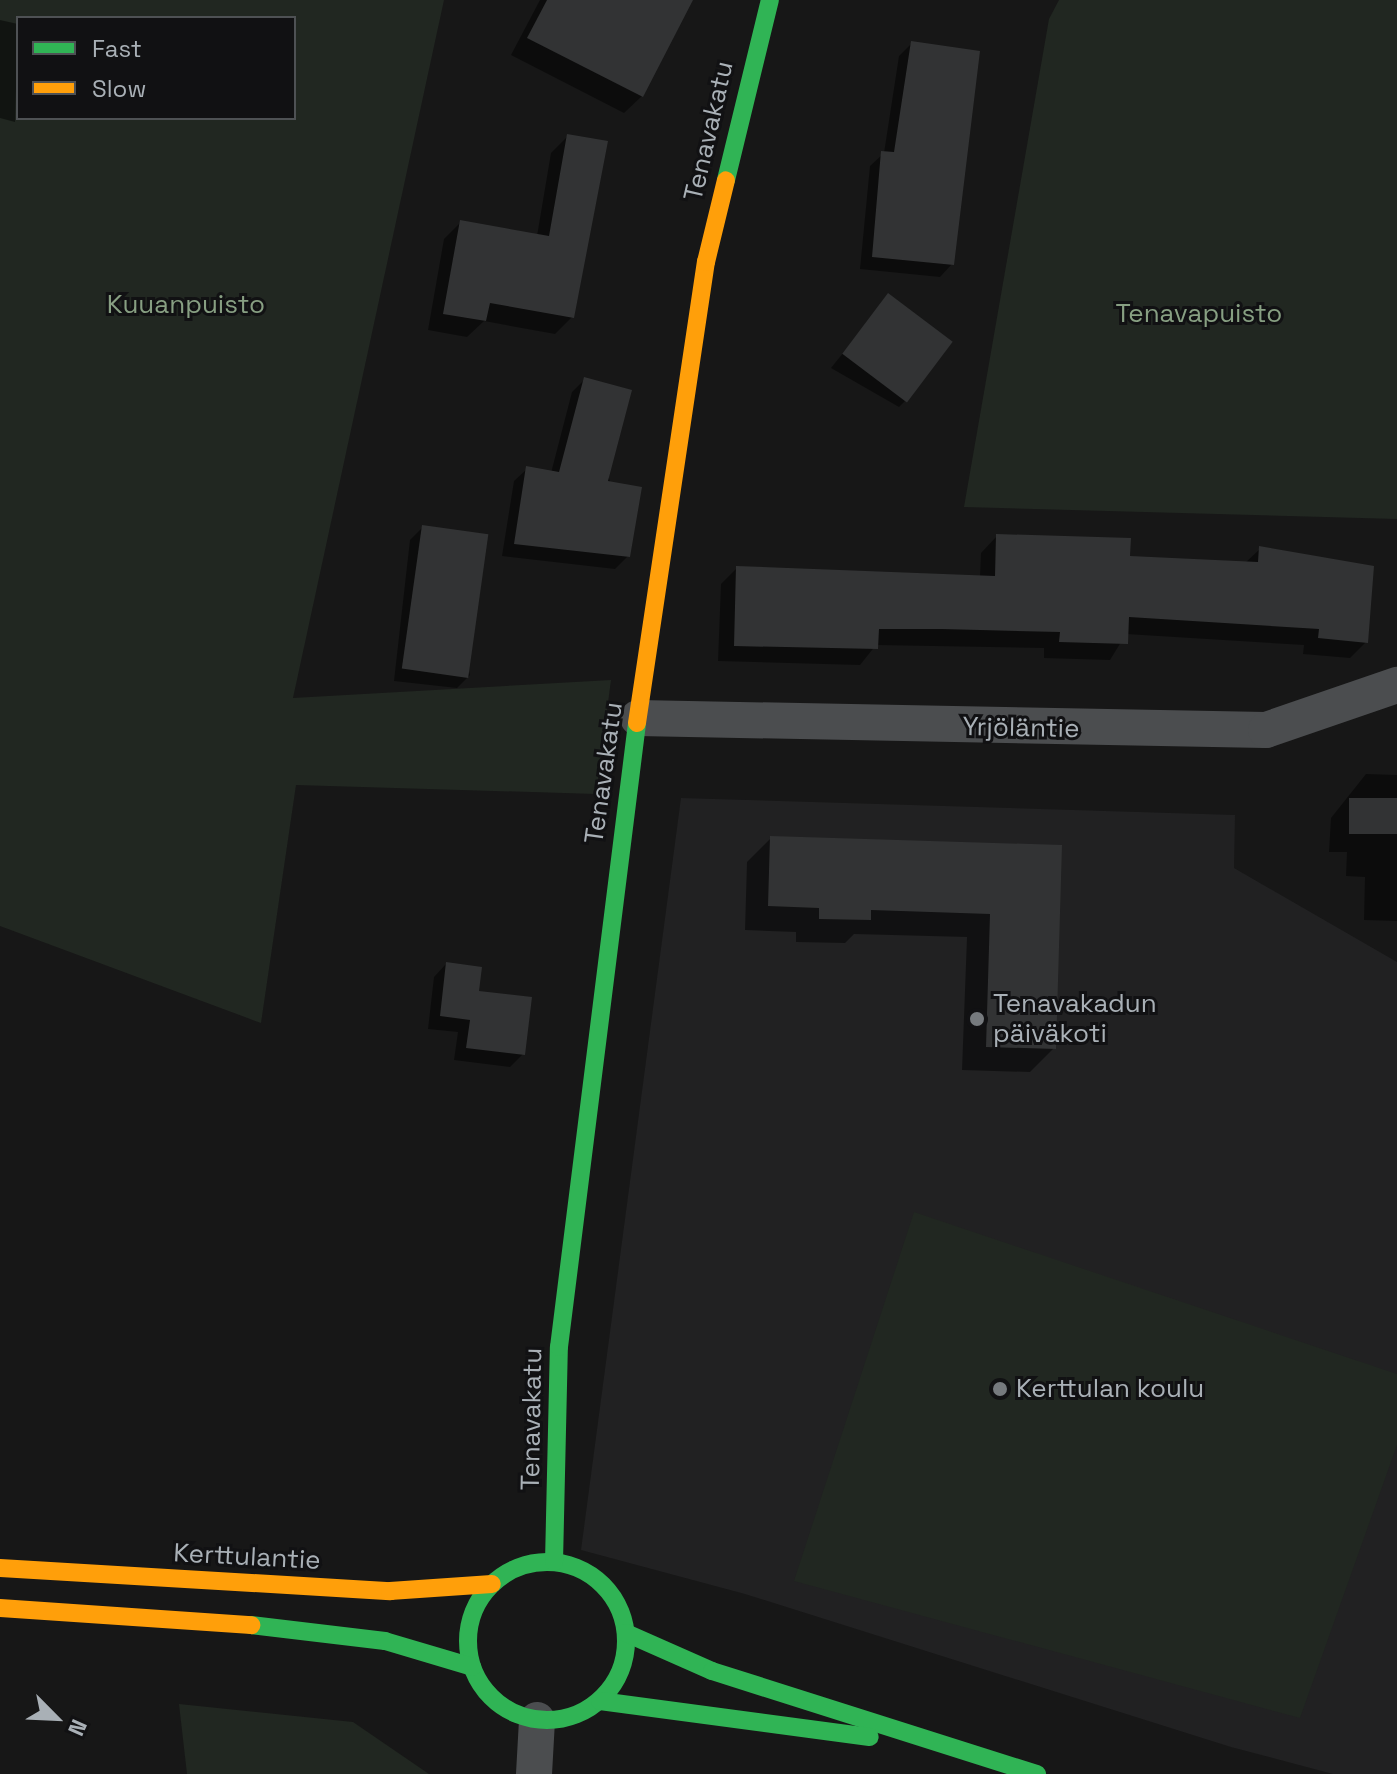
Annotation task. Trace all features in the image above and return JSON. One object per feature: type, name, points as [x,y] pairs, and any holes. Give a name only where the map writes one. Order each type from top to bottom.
[{"type":"street","name":"Tenavakatu","points":[[554,1562],[559,1347],[638,718],[706,262],[770,0]]},
{"type":"street","name":"Yrjöläntie","points":[[638,718],[1266,730],[1397,685]]},
{"type":"street","points":[[554,1562],[607,1588],[626,1633],[624,1664],[600,1701],[560,1720],[537,1720],[497,1703],[472,1667],[469,1623],[492,1584],[521,1567],[554,1562]]},
{"type":"street","name":"Kerttulantie","points":[[0,1568],[390,1591],[492,1584]]},
{"type":"street","points":[[0,1608],[302,1628],[385,1641],[472,1667]]},
{"type":"street","points":[[626,1633],[712,1671],[824,1702],[932,1744],[1037,1774]]},
{"type":"street","points":[[600,1701],[932,1744]]},
{"type":"street","points":[[534,1774],[537,1720]]},
{"type":"shaded area","name":"Kerttulan koulu","points":[[681,798],[1235,815],[1234,868],[1397,962],[1397,1774],[1333,1774],[1231,1747],[745,1594],[581,1550]]},
{"type":"green space","name":"Kuuanpuisto","points":[[0,0],[444,0],[293,698],[611,680],[596,794],[296,785],[261,1023],[0,926]]},
{"type":"green space","name":"Tenavapuisto","points":[[1059,0],[1397,0],[1397,519],[964,507],[1049,19]]},
{"type":"green space","points":[[914,1212],[1397,1374],[1397,1445],[1300,1718],[794,1581]]},
{"type":"green space","points":[[179,1704],[353,1722],[429,1774],[187,1774]]},
{"type":"building","points":[[547,0],[693,0],[643,97],[527,38]]},
{"type":"building","points":[[911,41],[980,51],[954,265],[872,257],[881,151],[894,152]]},
{"type":"building","points":[[567,134],[608,141],[574,318],[490,303],[486,321],[443,314],[460,220],[549,236]]},
{"type":"building","points":[[888,293],[953,342],[907,402],[842,354]]},
{"type":"building","points":[[584,377],[632,390],[608,481],[642,487],[630,557],[514,544],[526,466],[559,472]]},
{"type":"building","points":[[422,525],[488,534],[468,678],[402,669]]},
{"type":"building","points":[[996,534],[1131,538],[1130,556],[1258,562],[1259,546],[1374,566],[1368,643],[1318,638],[1319,629],[1129,617],[1128,644],[1059,642],[1060,632],[879,629],[878,649],[734,646],[736,566],[995,576]]},
{"type":"building","points":[[1349,798],[1397,798],[1397,834],[1349,834]]},
{"type":"building","points":[[770,836],[1062,845],[1056,1049],[986,1047],[990,914],[871,910],[871,920],[819,919],[819,908],[768,906]]},
{"type":"building","points":[[446,962],[482,967],[479,991],[532,997],[525,1055],[466,1048],[470,1020],[440,1016]]},
{"type":"traffic: fast","points":[[726,180],[770,0]]},
{"type":"traffic: fast","points":[[554,1562],[559,1347],[637,723]]},
{"type":"traffic: fast","points":[[547,1562],[577,1568],[603,1585],[620,1611],[626,1641],[620,1671],[603,1697],[577,1714],[547,1720],[517,1714],[491,1697],[474,1671],[468,1641],[474,1611],[491,1585],[517,1568],[547,1562]]},
{"type":"traffic: fast","points":[[251,1625],[385,1641],[472,1667]]},
{"type":"traffic: fast","points":[[626,1633],[712,1671],[1037,1774]]},
{"type":"traffic: fast","points":[[600,1701],[870,1737]]},
{"type":"traffic: slow","points":[[637,723],[706,262],[726,180]]},
{"type":"traffic: slow","points":[[0,1568],[390,1591],[492,1584]]},
{"type":"traffic: slow","points":[[0,1608],[251,1625]]},
{"type":"place","name":"Tenavakadun päiväkoti","points":[[977,1019]]},
{"type":"place","name":"Kerttulan koulu","points":[[1000,1389]]}]
